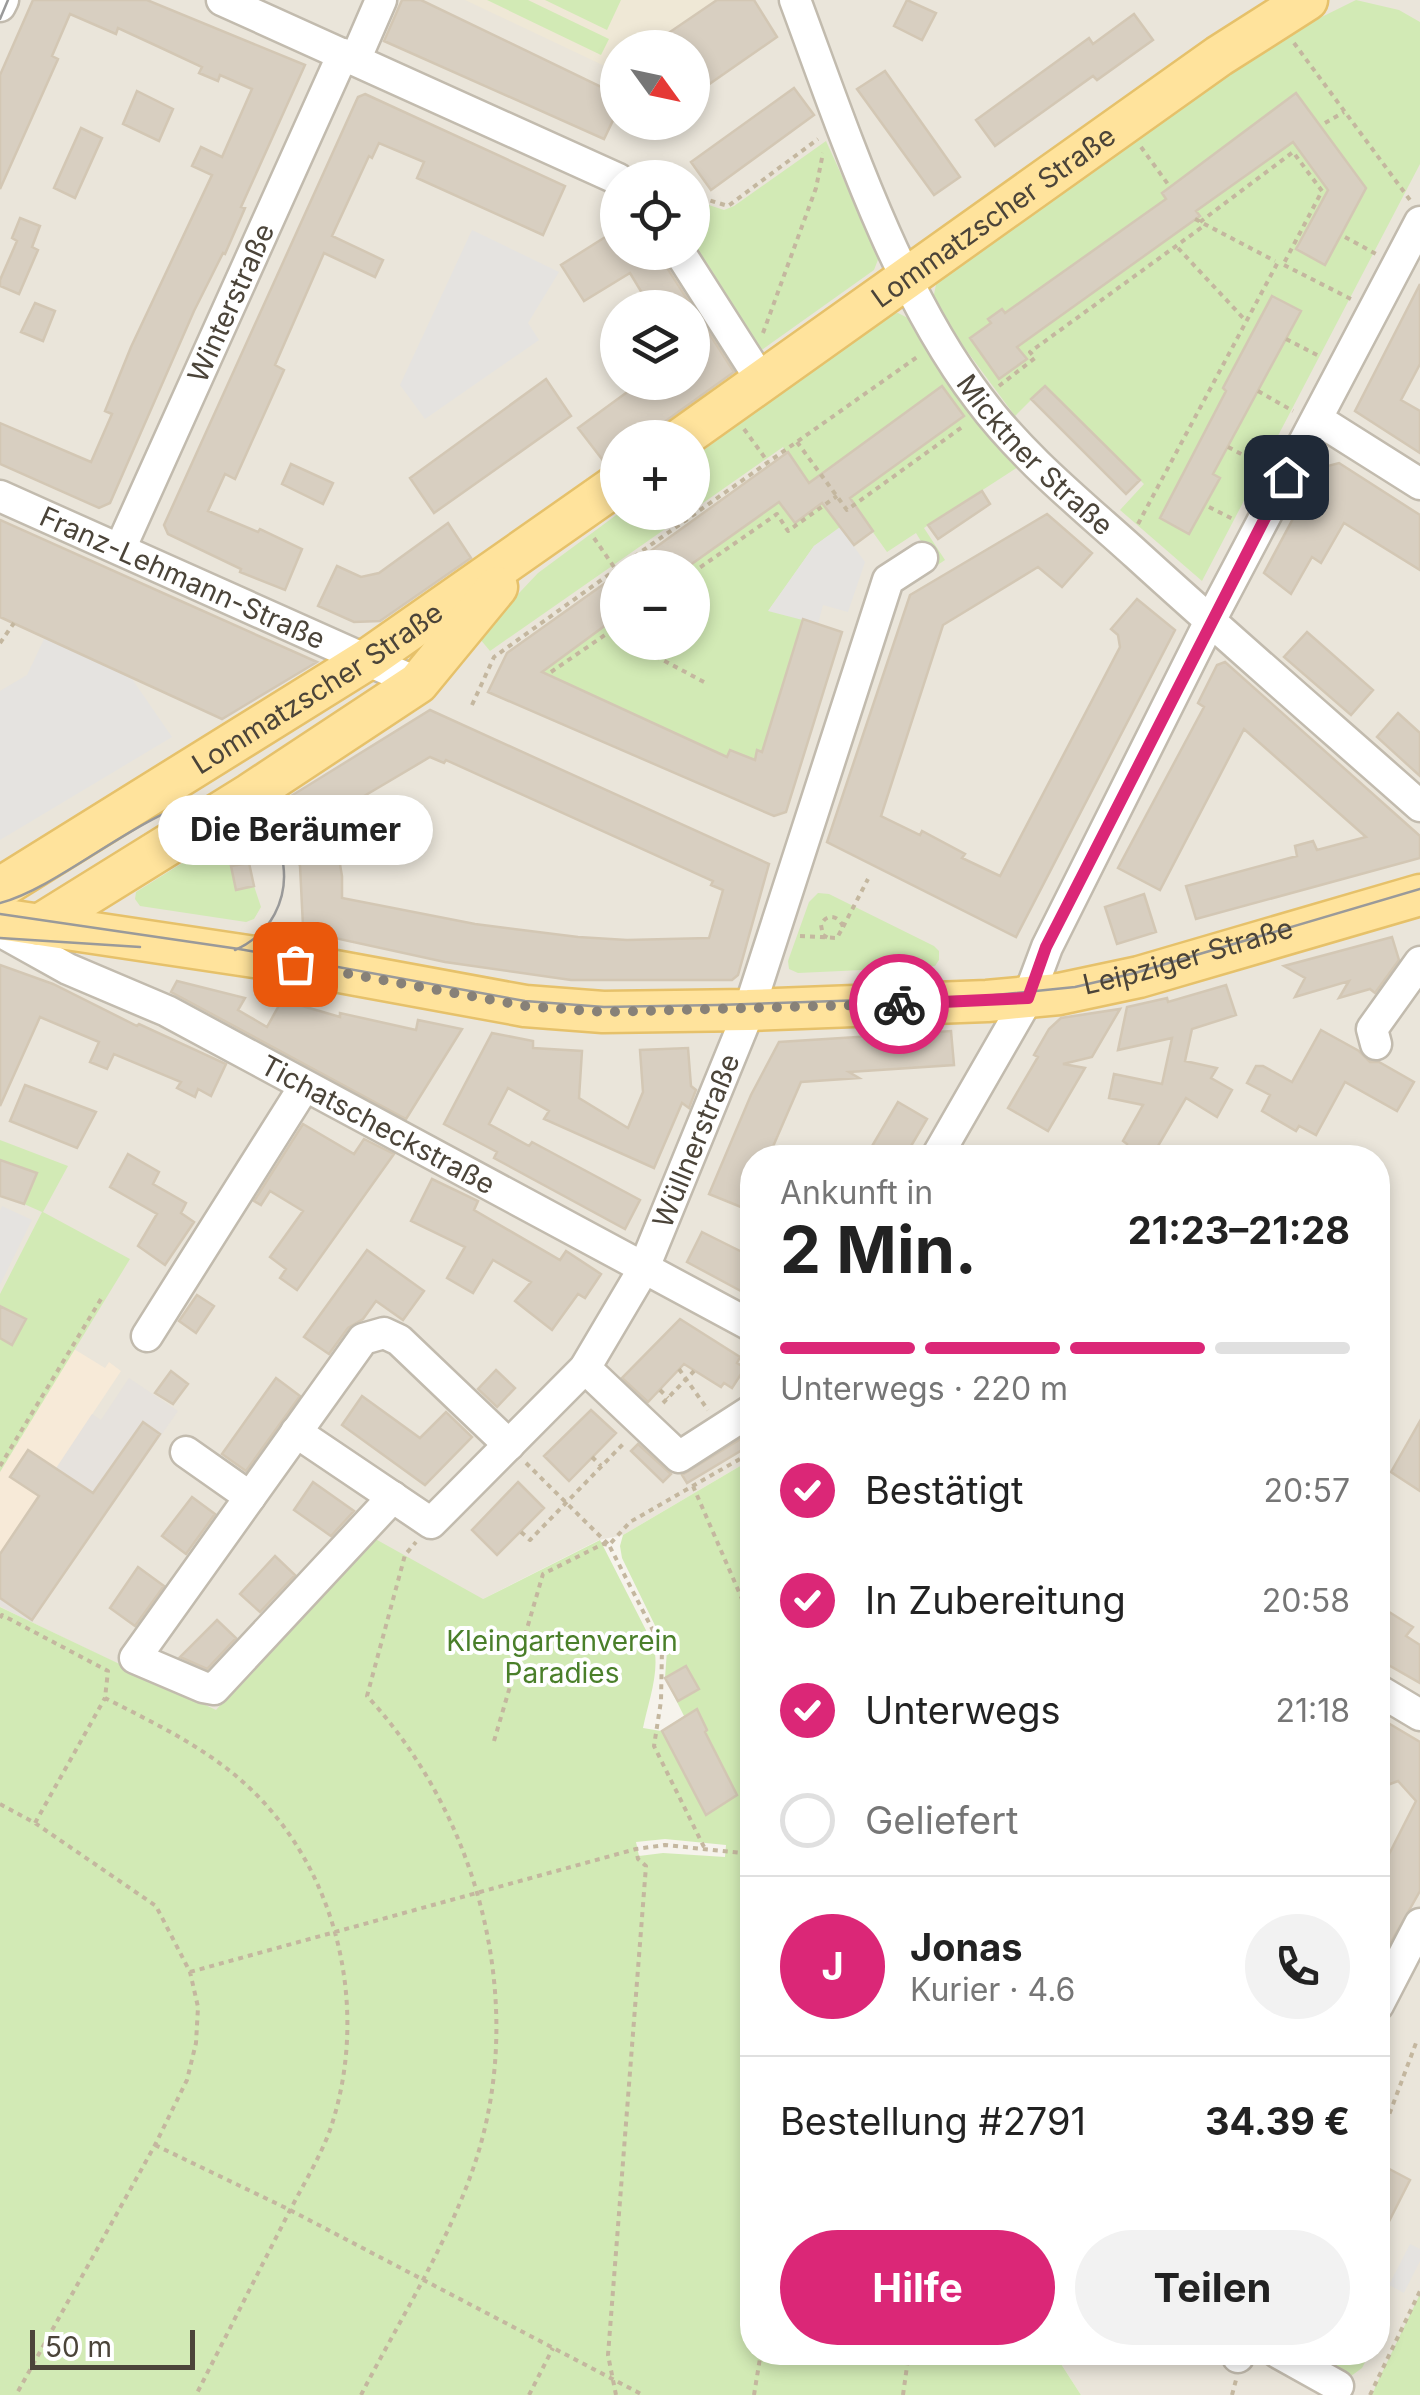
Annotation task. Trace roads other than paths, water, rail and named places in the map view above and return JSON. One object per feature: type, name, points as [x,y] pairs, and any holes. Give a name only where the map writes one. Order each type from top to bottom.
[{"type":"main road","name":"Lommatzscher Straße","points":[[706,420],[757,373],[905,276],[1293,6]]},
{"type":"main road","name":"Lommatzscher Straße","points":[[0,888],[368,659],[600,497]]},
{"type":"main road","name":"Lommatzscher Straße","points":[[13,925],[250,794],[418,683],[528,549]]},
{"type":"main road","name":"Leipziger Straße","points":[[13,925],[275,960],[525,1006],[603,1012],[748,1010],[1028,998],[1139,977],[1418,904]]},
{"type":"street","points":[[222,0],[600,172]]},
{"type":"street","name":"Winterstraße","points":[[120,550],[349,57],[381,0]]},
{"type":"street","name":"Micktner Straße","points":[[794,0],[833,128],[940,341],[983,404],[1024,450],[1126,546],[1420,806]]},
{"type":"street","points":[[943,1145],[1028,998],[1046,947],[1210,622],[1420,222]]},
{"type":"street","points":[[691,270],[757,373]]},
{"type":"street","points":[[1316,421],[1420,484]]},
{"type":"street","name":"Franz-Lehmann-Straße","points":[[0,496],[418,683]]},
{"type":"street","name":"Wüllnerstraße","points":[[392,1497],[431,1523],[585,1368],[643,1270],[748,1010],[888,580],[922,558]]},
{"type":"street","points":[[221,749],[250,794]]},
{"type":"street","name":"Tichatscheckstraße","points":[[13,925],[68,969],[167,1011],[740,1320]]},
{"type":"street","points":[[1376,1044],[1372,1029],[1420,962]]},
{"type":"street","points":[[147,1336],[304,1087]]},
{"type":"street","points":[[296,1432],[392,1497],[214,1689],[203,1688],[134,1658],[250,1498],[296,1432],[363,1339],[384,1333],[399,1340],[509,1445]]},
{"type":"street","points":[[585,1368],[680,1457],[740,1418]]},
{"type":"street","points":[[186,1452],[250,1498]]},
{"type":"street","points":[[1390,1697],[1420,1716]]},
{"type":"street","points":[[1390,1982],[1420,1924]]},
{"type":"street","points":[[1300,2365],[1338,2386]]},
{"type":"tram line","points":[[0,19],[8,0]]},
{"type":"tram line","points":[[0,903],[26,894],[166,813],[214,801],[242,808],[263,822],[277,842],[283,866],[283,890],[275,914],[259,935],[235,950]]},
{"type":"tram line","points":[[0,914],[239,949],[525,1001],[604,1007],[985,996],[1075,987],[1420,889]]},
{"type":"tram line","points":[[0,938],[140,947]]},
{"type":"place","name":"Die Beräumer","points":[[295,964]]},
{"type":"park label","name":"Kleingartenverein Paradies","points":[[562,1657]]}]
